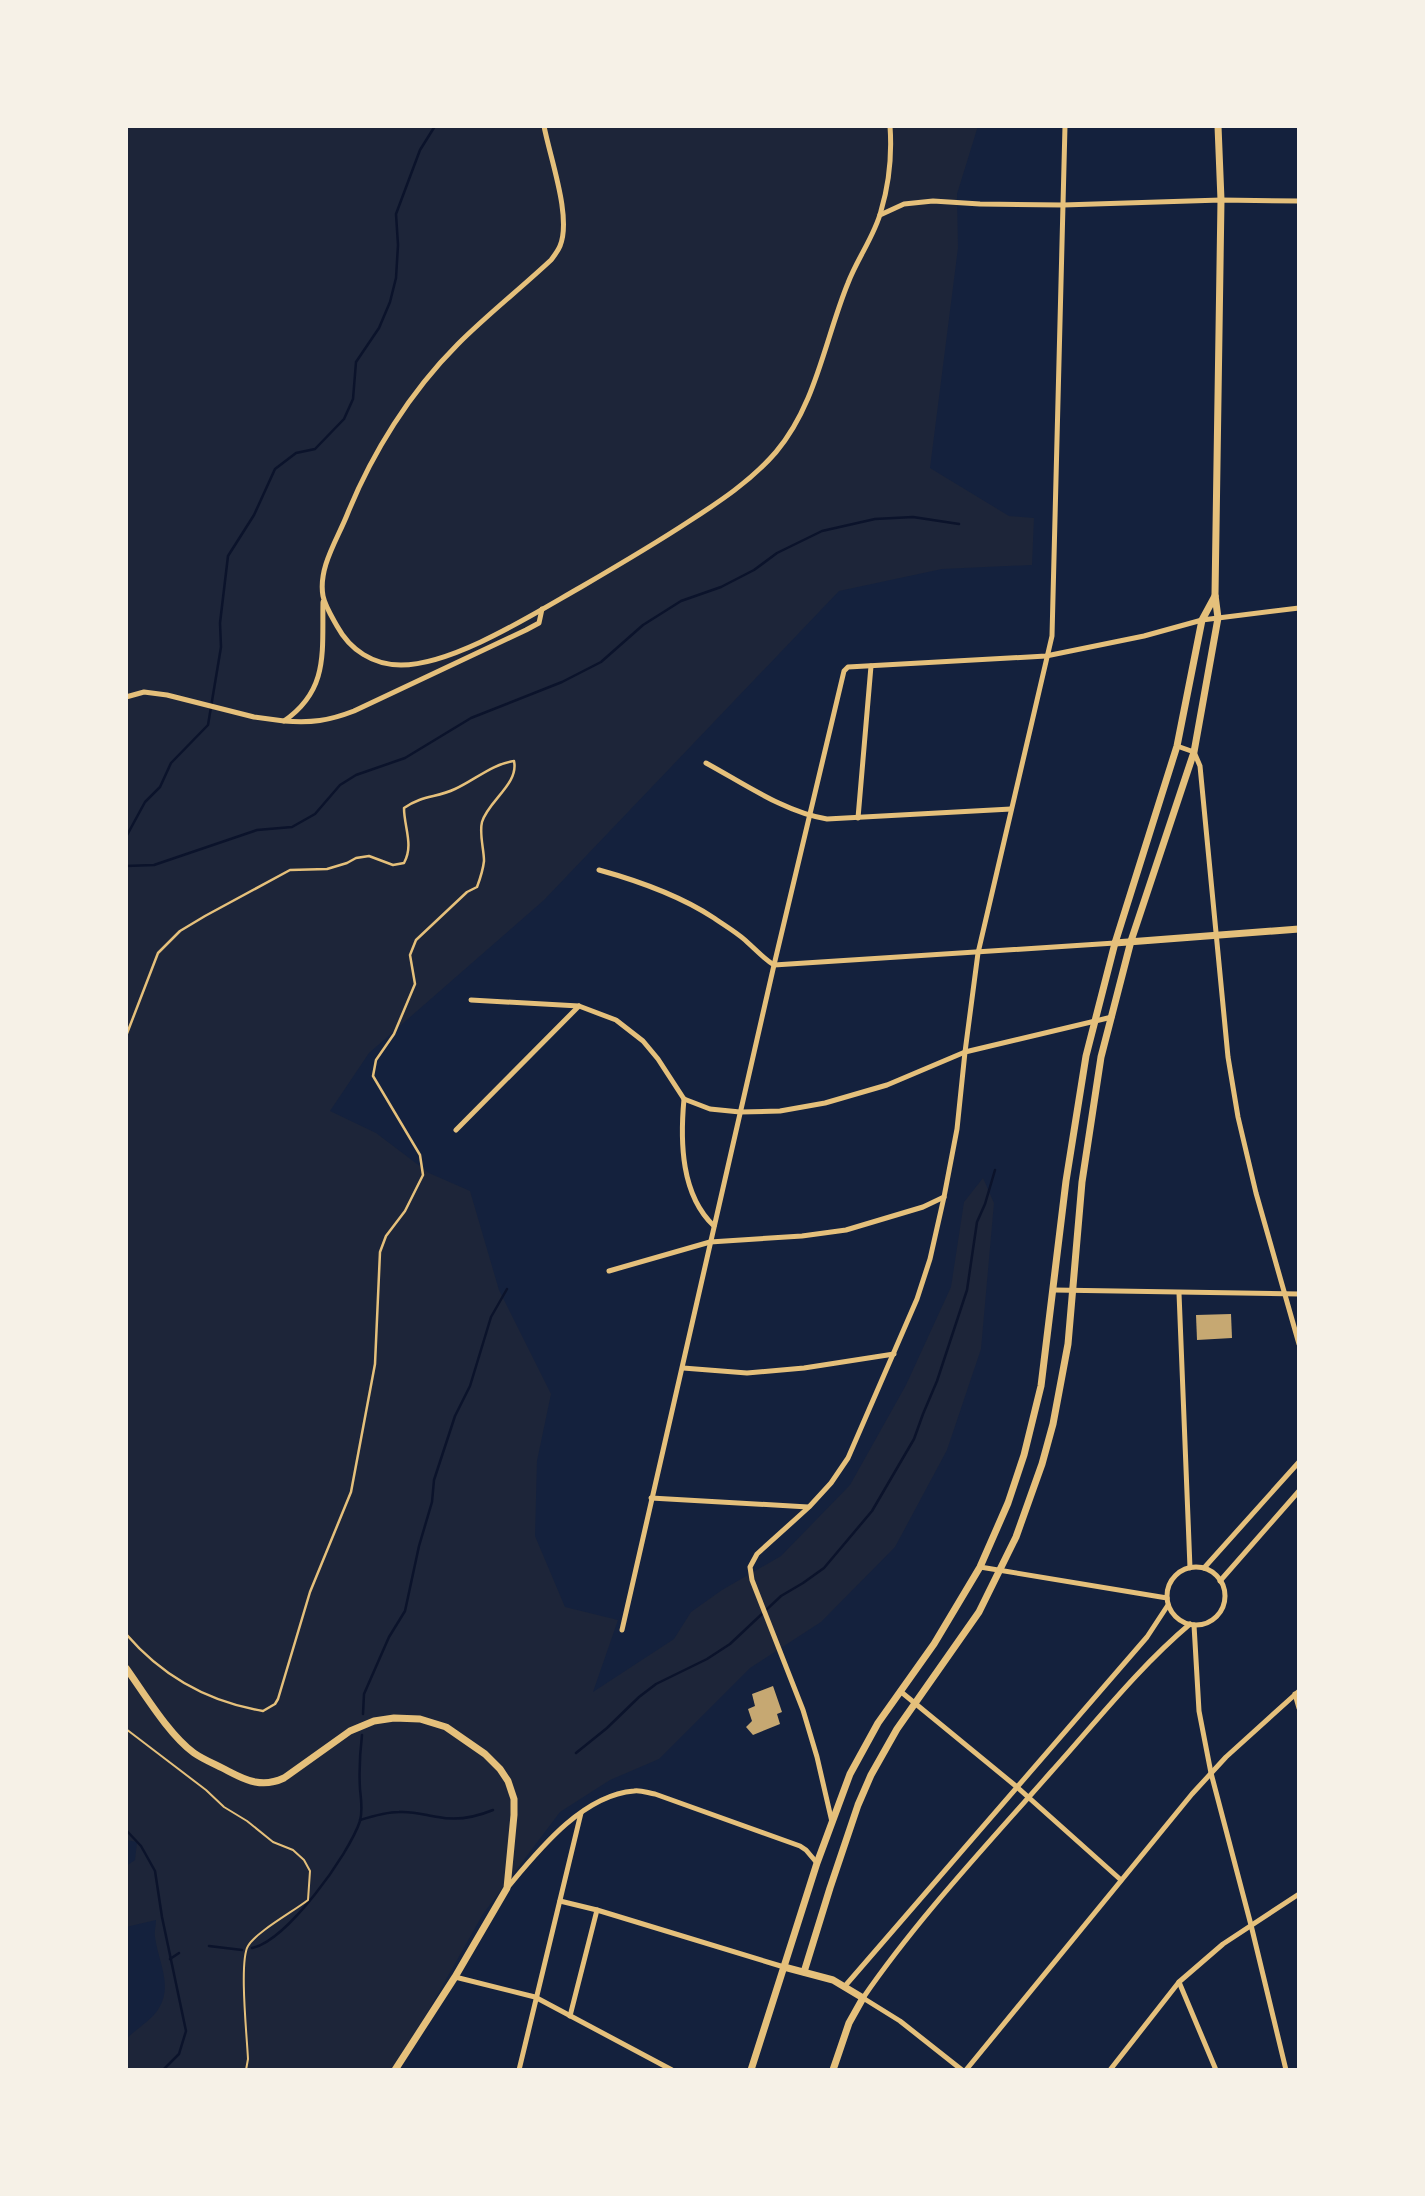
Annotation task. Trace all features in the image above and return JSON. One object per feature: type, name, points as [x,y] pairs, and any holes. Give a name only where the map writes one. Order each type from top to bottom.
[{"type":"street","points":[[284,721],[297,712],[316,687],[320,667],[323,578],[330,553],[357,488],[391,431],[423,385],[456,346],[551,260],[560,247],[564,228],[563,211],[544,126]]},
{"type":"street","points":[[323,597],[342,636],[364,656],[381,663],[399,665],[443,657],[542,609],[634,557],[715,505],[749,479],[776,452],[791,431],[814,385],[848,282],[880,215],[888,173],[890,126]]},
{"type":"street","points":[[832,1822],[803,1710],[752,1580],[750,1567],[757,1554],[831,1483],[848,1458],[909,1320],[925,1273],[944,1197],[957,1129],[978,953],[1052,635],[1065,126]]},
{"type":"street","points":[[804,1972],[862,1795],[880,1758],[979,1612],[1000,1572],[1031,1498],[1049,1437],[1062,1377],[1074,1291],[1083,1182],[1101,1058],[1131,941],[1194,752],[1218,618],[1215,596],[1221,200],[1218,126]]},
{"type":"street","points":[[880,215],[904,204],[933,201],[1063,205],[1221,200],[1299,201]]},
{"type":"street","points":[[751,2070],[817,1863],[850,1774],[878,1723],[934,1644],[980,1567],[1008,1503],[1034,1421],[1054,1290],[1066,1181],[1086,1056],[1115,943],[1177,746],[1202,620],[1215,596]]},
{"type":"street","points":[[622,1630],[774,965],[842,679],[848,667],[1046,656],[1144,636],[1202,620],[1299,608]]},
{"type":"street","points":[[126,697],[144,692],[284,721],[311,723],[331,720],[532,627],[541,620],[542,609]]},
{"type":"street","points":[[858,818],[871,666]]},
{"type":"street","points":[[1177,746],[1194,752],[1200,766],[1228,1057],[1238,1117],[1256,1193],[1299,1344]]},
{"type":"street","points":[[706,763],[810,817],[858,818],[1011,809]]},
{"type":"street","points":[[599,870],[634,880],[684,901],[713,917],[774,965],[1299,929]]},
{"type":"street","points":[[471,1000],[579,1006],[616,1020],[643,1041],[659,1059],[684,1099],[710,1109],[740,1112],[780,1111],[825,1103],[887,1085],[965,1052],[1112,1017]]},
{"type":"street","points":[[456,1130],[579,1006]]},
{"type":"street","points":[[684,1099],[681,1125],[683,1154],[693,1198],[703,1215],[714,1226]]},
{"type":"street","points":[[609,1272],[710,1242],[802,1236],[846,1230],[923,1207],[944,1197]]},
{"type":"street","points":[[1054,1290],[1299,1294]]},
{"type":"street","points":[[1179,1293],[1191,1567]]},
{"type":"street","points":[[683,1368],[747,1373],[804,1368],[894,1354]]},
{"type":"street","points":[[1204,1568],[1299,1462]]},
{"type":"street","points":[[1220,1581],[1299,1491]]},
{"type":"street","points":[[651,1498],[809,1507]]},
{"type":"street","points":[[980,1567],[1167,1598]]},
{"type":"street","points":[[833,2070],[849,2023],[863,1998],[919,1924],[1162,1648],[1192,1624],[1211,1620],[1222,1607],[1224,1598],[1220,1581],[1204,1568],[1191,1567],[1175,1575],[1170,1582],[1168,1605],[1178,1619],[1192,1624]]},
{"type":"street","points":[[845,1986],[1147,1637],[1168,1605]]},
{"type":"street","points":[[1192,1624],[1199,1711],[1210,1773],[1286,2070]]},
{"type":"street","points":[[126,1668],[157,1713],[193,1752],[241,1778],[258,1784],[273,1783],[284,1778],[350,1731],[374,1721],[394,1718],[420,1719],[446,1727],[485,1754],[508,1781],[514,1799],[514,1815],[507,1888]]},
{"type":"street","points":[[900,1691],[1029,1797],[1121,1880]]},
{"type":"street","points":[[560,1901],[818,1975],[845,1986],[900,2021],[964,2070],[1210,1773],[1297,1693]]},
{"type":"street","points":[[1297,1693],[1299,1708]]},
{"type":"street","points":[[395,2070],[455,1977],[507,1888],[541,1846],[599,1801],[636,1790],[655,1794],[800,1846],[813,1856],[817,1863]]},
{"type":"street","points":[[519,2070],[581,1813]]},
{"type":"street","points":[[1110,2070],[1179,1982],[1223,1944],[1299,1894]]},
{"type":"street","points":[[570,2016],[597,1910]]},
{"type":"street","points":[[455,1977],[535,1997],[672,2070]]},
{"type":"street","points":[[1179,1982],[1216,2070]]},
{"type":"lane","points":[[126,1036],[158,953],[180,931],[290,870],[327,869],[369,856],[393,865],[404,863],[409,855],[409,839],[404,808],[417,799],[453,790],[496,766],[514,761],[516,766],[511,779],[492,803],[481,823],[484,861],[477,887],[458,900],[416,940],[410,955],[415,984],[394,1034],[376,1060],[373,1076],[420,1155],[423,1175],[405,1211],[386,1236],[380,1251],[375,1364],[351,1492],[310,1592],[278,1699],[263,1712],[242,1708],[194,1690],[168,1674],[126,1634]]},
{"type":"path","points":[[126,1728],[224,1807],[273,1842],[293,1850],[304,1860],[310,1871],[308,1900],[257,1936],[248,1946],[243,1965],[248,2059],[246,2070]]},
{"type":"shaded area","points":[[126,126],[978,126],[957,194],[958,248],[930,468],[1009,516],[1034,518],[1032,565],[942,569],[839,591],[544,900],[369,1053],[330,1111],[376,1133],[429,1173],[470,1191],[499,1290],[551,1394],[537,1461],[535,1536],[565,1607],[618,1620],[593,1692],[674,1639],[691,1612],[722,1590],[781,1556],[850,1485],[906,1385],[951,1287],[964,1202],[983,1178],[994,1203],[981,1349],[947,1450],[895,1547],[821,1622],[750,1668],[659,1759],[610,1780],[560,1812],[483,1914],[395,2070],[126,2070],[126,2039],[159,2008],[165,1982],[155,1935],[156,1920],[126,1927],[126,1866],[135,1860],[137,1842],[126,1840]]},
{"type":"building","points":[[1231,1314],[1232,1338],[1197,1340],[1196,1315]]},
{"type":"building","points":[[773,1686],[782,1712],[777,1714],[780,1724],[753,1735],[746,1727],[752,1721],[748,1709],[755,1706],[752,1694]]},
{"type":"waterway","points":[[126,837],[145,802],[160,787],[171,763],[208,725],[221,647],[220,623],[228,556],[254,515],[275,469],[296,453],[315,449],[344,419],[353,399],[356,362],[379,328],[396,278],[396,214],[420,150],[435,126]]},
{"type":"waterway","points":[[126,866],[154,865],[257,830],[292,827],[315,814],[340,785],[356,775],[405,758],[471,718],[562,682],[601,662],[643,625],[681,601],[721,587],[754,570],[777,553],[822,531],[875,519],[913,517],[959,524]]},
{"type":"waterway","points":[[576,1753],[656,1684],[707,1659],[730,1644],[781,1596],[824,1568],[872,1511],[914,1439],[937,1381],[967,1290],[977,1222],[995,1170]]},
{"type":"waterway","points":[[363,1714],[364,1694],[389,1637],[405,1611],[432,1502],[434,1480],[455,1416],[470,1386],[491,1317],[507,1289]]},
{"type":"waterway","points":[[252,1948],[266,1942],[299,1913],[330,1874],[354,1836],[361,1813],[362,1735]]},
{"type":"waterway","points":[[360,1820],[384,1813],[404,1812],[459,1818],[493,1810]]},
{"type":"waterway","points":[[126,1830],[141,1846],[155,1871],[186,2031],[179,2054],[163,2070]]},
{"type":"waterway","points":[[209,1946],[242,1950]]},
{"type":"waterway","points":[[170,1959],[179,1953]]}]
